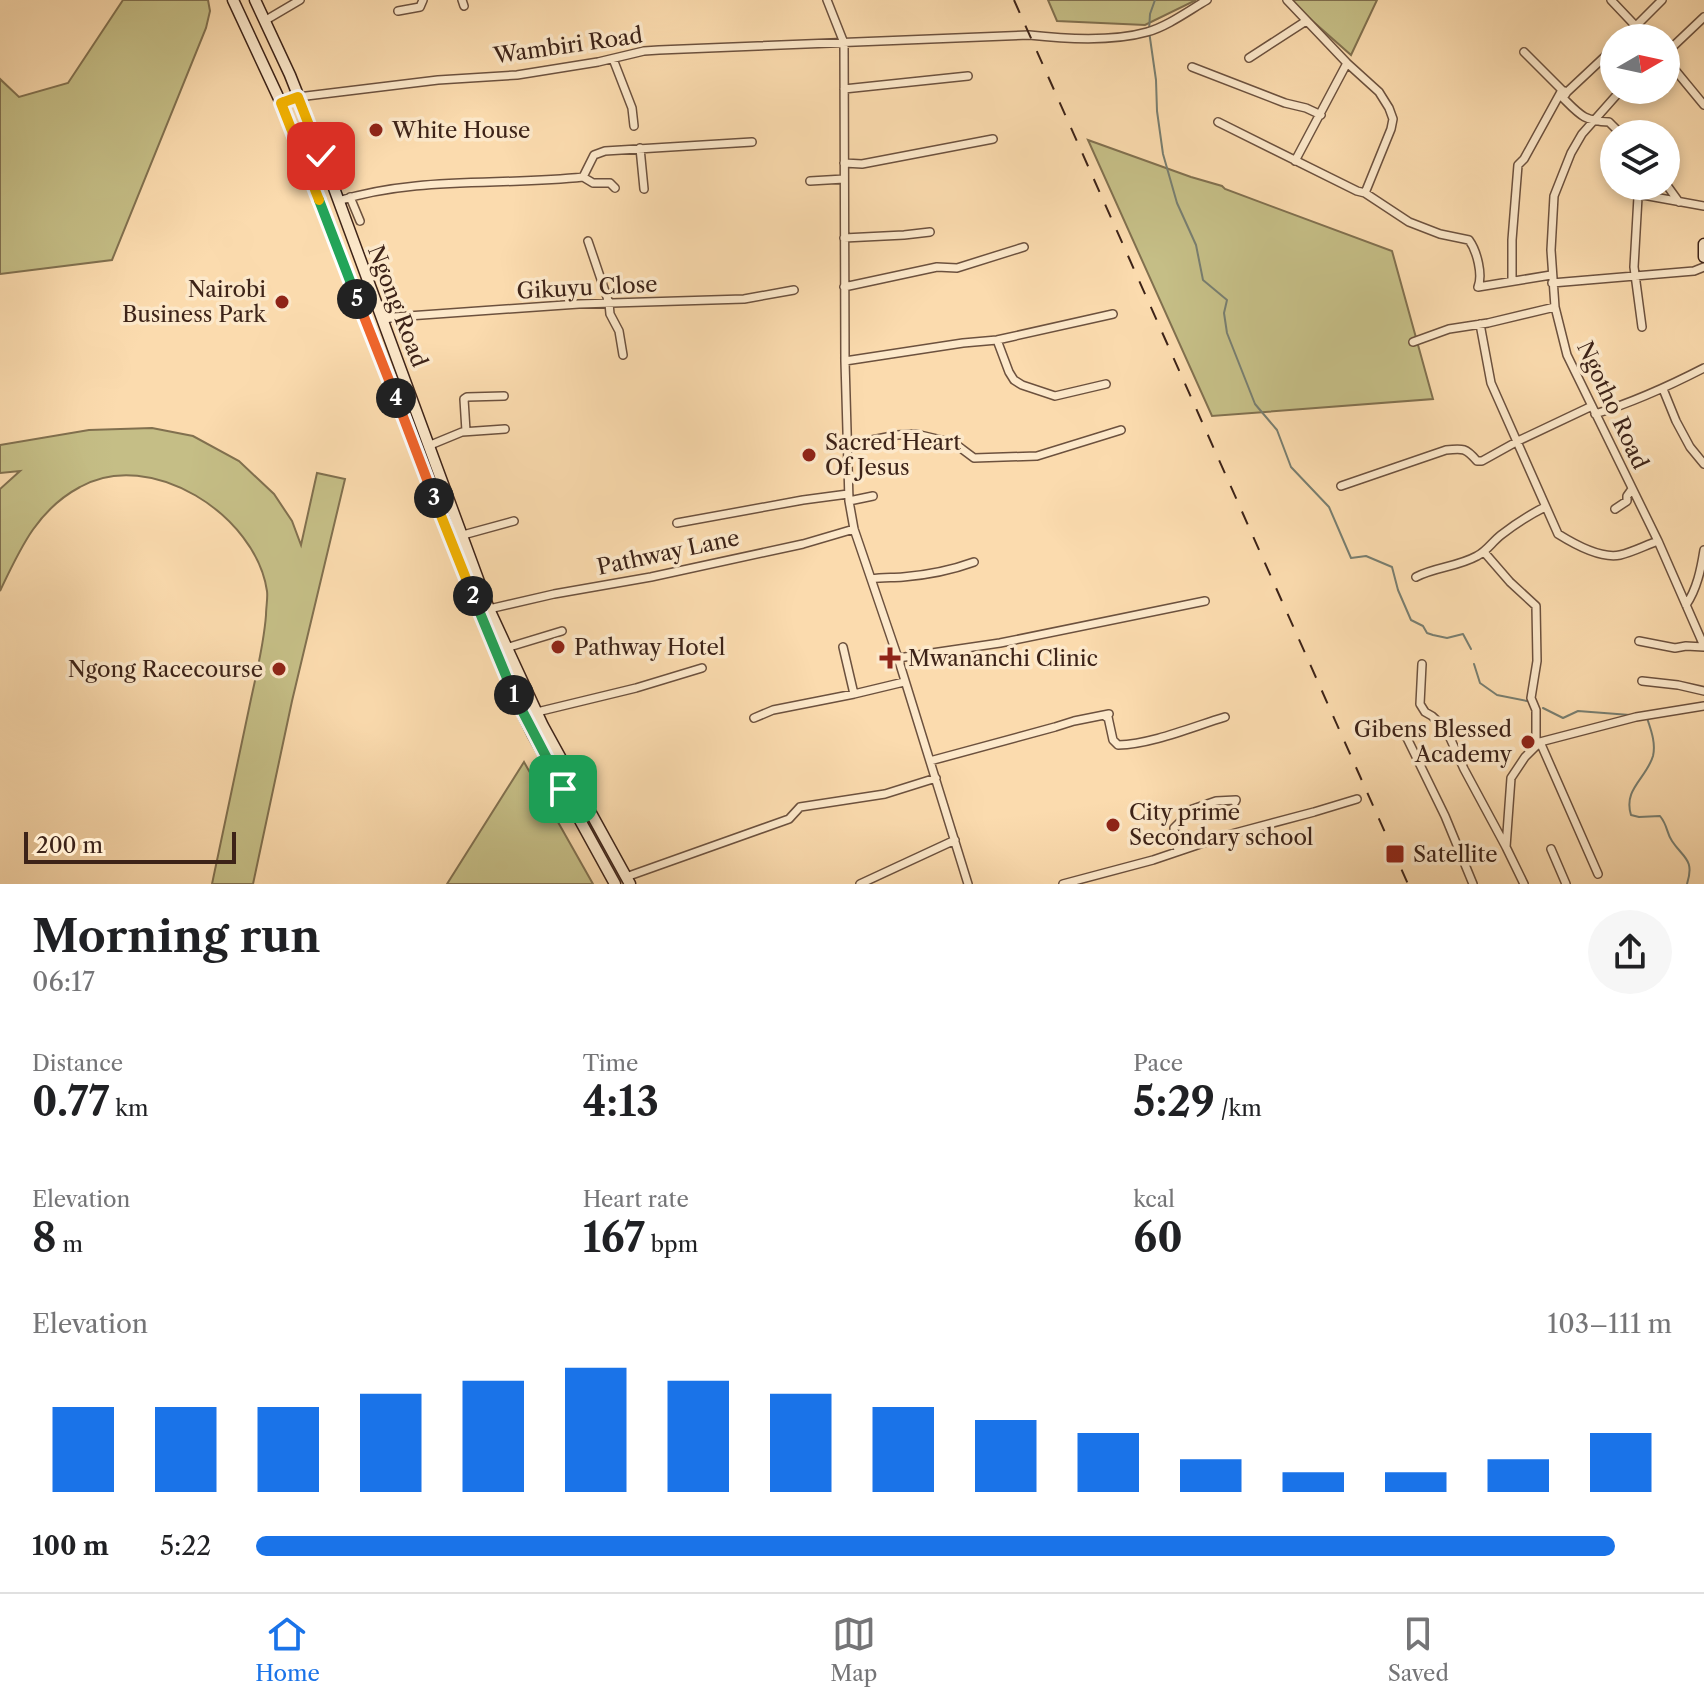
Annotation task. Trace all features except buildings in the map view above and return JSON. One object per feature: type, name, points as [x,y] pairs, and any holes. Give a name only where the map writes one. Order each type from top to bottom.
[{"type":"main road","name":"Ngong Road","points":[[233,0],[281,103],[511,690],[615,884]]},
{"type":"main road","name":"Ngong Road","points":[[255,0],[298,97],[338,201],[489,609],[543,726],[628,880]]},
{"type":"main road","points":[[281,103],[298,97]]},
{"type":"main road","points":[[1704,244],[1704,257]]},
{"type":"street","points":[[266,20],[300,0]]},
{"type":"street","points":[[398,11],[420,7],[423,0]]},
{"type":"street","points":[[827,0],[844,43],[848,497],[854,529],[898,658],[968,884]]},
{"type":"street","name":"Wambiri Road","points":[[298,97],[438,80],[517,75],[659,50],[1029,35],[1071,39],[1115,36],[1149,31],[1207,0]]},
{"type":"street","points":[[1287,0],[1379,92],[1389,108],[1393,119],[1391,129],[1365,193]]},
{"type":"street","points":[[1611,0],[1633,24]]},
{"type":"street","points":[[1639,24],[1662,0]]},
{"type":"street","points":[[1680,42],[1704,17]]},
{"type":"street","points":[[1249,58],[1306,21]]},
{"type":"street","points":[[1524,52],[1564,91]]},
{"type":"street","points":[[613,59],[632,108],[634,126]]},
{"type":"street","points":[[1512,281],[1518,165],[1564,91],[1600,60]]},
{"type":"street","points":[[1295,161],[1347,63]]},
{"type":"street","points":[[1192,67],[1321,115]]},
{"type":"street","points":[[1680,74],[1704,105]]},
{"type":"street","points":[[844,89],[968,76]]},
{"type":"street","points":[[1564,91],[1563,98],[1578,112],[1592,122],[1600,122]]},
{"type":"street","name":"Ngotho Road","points":[[1608,104],[1571,153],[1554,196],[1551,225],[1555,307],[1567,355],[1658,541],[1704,646]]},
{"type":"street","points":[[1218,122],[1365,193],[1409,222],[1440,234],[1469,240],[1474,247],[1480,277],[1478,287],[1512,281],[1694,271],[1704,267]]},
{"type":"street","points":[[844,163],[862,164],[993,139]]},
{"type":"street","points":[[583,177],[594,155],[599,152],[752,142]]},
{"type":"street","points":[[640,148],[644,189]]},
{"type":"street","points":[[338,201],[376,191],[443,184],[583,177],[593,183],[610,183],[615,188]]},
{"type":"street","points":[[810,181],[844,179]]},
{"type":"street","points":[[1642,327],[1634,267],[1638,197],[1643,195],[1704,206]]},
{"type":"street","points":[[350,197],[360,221]]},
{"type":"street","points":[[844,238],[930,232]]},
{"type":"street","points":[[588,241],[610,314],[619,331],[623,355]]},
{"type":"street","points":[[844,287],[937,267],[957,268],[1024,247]]},
{"type":"street","name":"Gikuyu Close","points":[[382,320],[425,314],[609,303],[744,299],[794,290]]},
{"type":"street","points":[[1413,342],[1449,329],[1555,307]]},
{"type":"street","points":[[845,361],[997,340],[1113,314]]},
{"type":"street","points":[[1480,324],[1491,383],[1558,534],[1598,552],[1617,556],[1658,541]]},
{"type":"street","points":[[997,340],[1009,372],[1022,385],[1055,396],[1106,384]]},
{"type":"street","points":[[1341,486],[1446,450],[1469,451],[1477,461],[1482,461],[1518,441],[1594,410],[1622,406],[1704,368]]},
{"type":"street","points":[[1663,389],[1690,447],[1704,464]]},
{"type":"street","points":[[466,431],[464,399],[504,396]]},
{"type":"street","points":[[428,446],[455,433],[505,429]]},
{"type":"street","points":[[847,445],[916,434],[954,443],[974,458],[1031,457],[1121,430]]},
{"type":"street","points":[[1615,509],[1627,501],[1632,489]]},
{"type":"street","points":[[677,523],[803,500],[873,496]]},
{"type":"street","points":[[1416,577],[1462,563],[1484,552],[1518,522],[1545,507]]},
{"type":"street","points":[[463,535],[514,521]]},
{"type":"street","name":"Pathway Lane","points":[[489,609],[803,544],[854,529]]},
{"type":"street","points":[[1686,605],[1692,596],[1704,550]]},
{"type":"street","points":[[1484,552],[1536,606],[1537,661],[1531,698],[1536,710],[1538,744],[1598,874]]},
{"type":"street","points":[[871,579],[905,577],[974,562]]},
{"type":"street","points":[[898,658],[1000,643],[1205,601]]},
{"type":"street","points":[[506,648],[562,631]]},
{"type":"street","points":[[1639,641],[1675,648],[1704,646]]},
{"type":"street","points":[[843,647],[854,694]]},
{"type":"street","points":[[1422,664],[1420,704],[1446,729],[1524,884]]},
{"type":"street","points":[[537,712],[702,668]]},
{"type":"street","points":[[1642,681],[1704,691]]},
{"type":"street","points":[[754,718],[773,710],[904,682]]},
{"type":"street","points":[[1506,847],[1511,778],[1538,744],[1636,717],[1704,706]]},
{"type":"street","points":[[930,761],[1106,714],[1110,714],[1106,717],[1113,740],[1118,745],[1225,717]]},
{"type":"street","points":[[1405,734],[1445,816],[1473,884]]},
{"type":"street","points":[[628,880],[789,819],[800,807],[885,794],[936,778]]},
{"type":"street","points":[[1063,884],[1357,799]]},
{"type":"street","points":[[1178,851],[1174,828],[1187,811],[1216,801],[1235,802]]},
{"type":"street","points":[[860,884],[955,840]]},
{"type":"street","points":[[1551,849],[1566,884]]},
{"type":"shaded area","points":[[123,0],[208,0],[210,11],[206,28],[112,260],[0,274],[0,79],[19,97],[68,83]]},
{"type":"shaded area","points":[[1048,0],[1196,0],[1145,25],[1057,21]]},
{"type":"shaded area","points":[[1292,0],[1377,0],[1351,55]]},
{"type":"shaded area","points":[[1088,140],[1222,186],[1392,251],[1433,399],[1212,416]]},
{"type":"shaded area","name":"Ngong Racecourse","points":[[152,428],[193,436],[239,461],[274,494],[292,521],[301,545],[317,473],[345,479],[292,701],[253,884],[212,884],[266,615],[267,591],[259,563],[243,537],[221,514],[196,496],[167,482],[137,476],[108,477],[80,487],[52,507],[31,532],[0,591],[0,489],[20,471],[0,473],[0,445],[89,430]]},
{"type":"shaded area","points":[[524,762],[593,884],[447,884]]},
{"type":"waterway","points":[[1155,0],[1149,31],[1163,154],[1177,203],[1196,245],[1203,280],[1227,300],[1224,313],[1227,333],[1255,404],[1277,430],[1291,467],[1329,507],[1351,558],[1366,556],[1392,567],[1411,620],[1433,635],[1447,638],[1463,634],[1471,649]]},
{"type":"waterway","points":[[1474,664],[1480,683],[1497,695],[1527,701]]},
{"type":"waterway","points":[[1543,708],[1563,718],[1578,711],[1630,715]]},
{"type":"waterway","points":[[1647,718],[1654,751],[1630,798],[1631,815],[1660,816],[1672,841],[1689,864],[1687,884]]},
{"type":"railway","points":[[1014,0],[1408,884]]},
{"type":"place","name":"White House","points":[[376,130]]},
{"type":"place","name":"Nairobi Business Park","points":[[282,302]]},
{"type":"place","name":"Sacred Heart Of Jesus","points":[[809,455]]},
{"type":"place","name":"Pathway Hotel","points":[[558,647]]},
{"type":"place","name":"Mwananchi Clinic","points":[[890,658]]},
{"type":"place","name":"Ngong Racecourse","points":[[279,669]]},
{"type":"place","name":"Gibens Blessed Academy","points":[[1528,742]]},
{"type":"place","name":"City prime Secondary school","points":[[1113,825]]},
{"type":"place","name":"Satellite","points":[[1395,854]]},
{"type":"route","points":[[321,156],[298,97],[281,103],[511,690],[563,789]]}]
